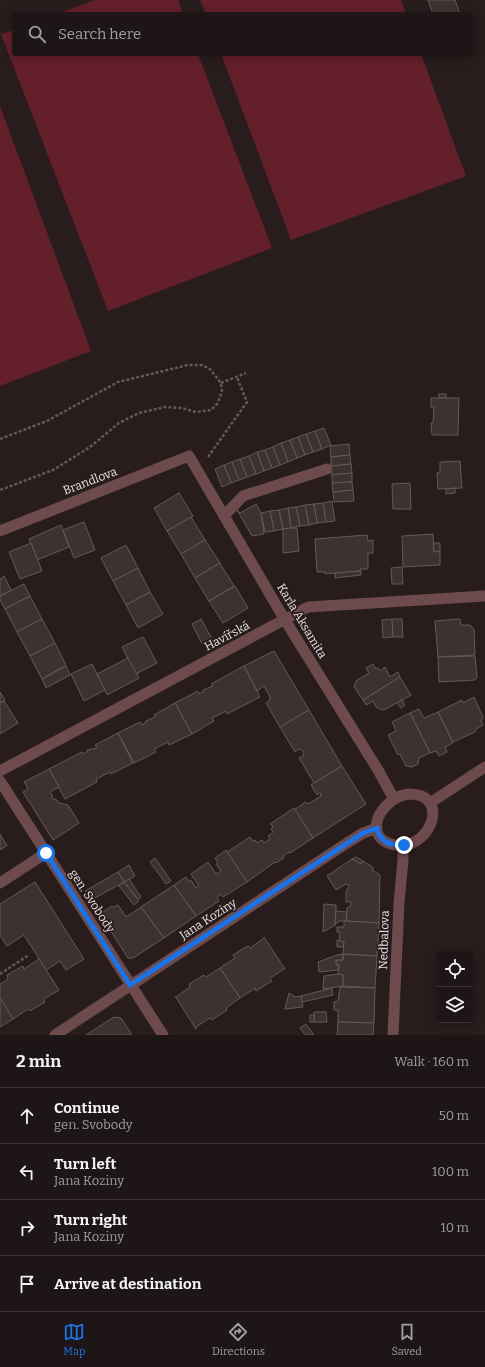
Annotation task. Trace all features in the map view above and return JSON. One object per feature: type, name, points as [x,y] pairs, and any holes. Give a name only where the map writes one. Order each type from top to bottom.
[{"type":"street","name":"Karla Aksamita","points":[[189,456],[285,620],[378,770],[394,799]]},
{"type":"street","name":"Brandlova","points":[[0,531],[189,456]]},
{"type":"street","points":[[224,516],[243,496],[327,469]]},
{"type":"street","name":"Havířská","points":[[0,771],[308,607],[485,596]]},
{"type":"street","points":[[430,803],[485,767]]},
{"type":"street","name":"gen. Svobody","points":[[0,781],[163,1035]]},
{"type":"street","points":[[413,794],[422,797],[430,803],[433,810],[433,817],[429,829],[419,839],[409,844],[394,845],[384,841],[378,834],[377,819],[380,812],[394,799],[402,795],[413,794]]},
{"type":"street","name":"Jana Koziny","points":[[55,1035],[347,843],[363,833],[377,828]]},
{"type":"street","name":"Nedbalova","points":[[393,1035],[403,845]]},
{"type":"street","points":[[0,883],[46,853]]},
{"type":"path","points":[[0,440],[47,421],[118,382],[188,365],[202,365],[210,369],[221,383],[222,392],[217,404],[211,410],[196,412],[182,408],[165,407],[139,413],[119,423],[90,447],[53,470],[0,490]]},
{"type":"path","points":[[221,383],[246,373]]},
{"type":"path","points":[[197,470],[206,460],[247,402],[237,377]]},
{"type":"path","points":[[0,974],[29,955]]},
{"type":"shaded area","points":[[95,0],[178,0],[182,12],[62,12]]},
{"type":"shaded area","points":[[200,0],[401,0],[405,12],[205,12]]},
{"type":"shaded area","points":[[12,31],[12,56],[199,56],[272,248],[108,311],[1,34]]},
{"type":"shaded area","points":[[222,56],[422,56],[466,176],[291,240]]},
{"type":"shaded area","points":[[0,106],[91,351],[0,386]]},
{"type":"building","points":[[428,0],[455,0],[459,12],[432,12]]},
{"type":"building","points":[[439,394],[446,394],[446,398],[439,398]]},
{"type":"building","points":[[431,398],[459,398],[458,435],[432,435],[431,423],[433,423],[434,407],[431,407]]},
{"type":"building","points":[[324,428],[331,445],[322,449],[315,431]]},
{"type":"building","points":[[315,431],[322,449],[313,452],[306,434]]},
{"type":"building","points":[[306,434],[313,452],[305,455],[298,437]]},
{"type":"building","points":[[298,437],[305,455],[297,458],[290,440]]},
{"type":"building","points":[[290,440],[297,458],[288,462],[281,443]]},
{"type":"building","points":[[281,443],[288,462],[280,465],[273,447]]},
{"type":"building","points":[[349,444],[350,455],[331,457],[330,446]]},
{"type":"building","points":[[273,447],[280,465],[272,468],[265,450]]},
{"type":"building","points":[[265,450],[272,468],[264,471],[257,452]]},
{"type":"building","points":[[257,452],[264,471],[256,474],[249,456]]},
{"type":"building","points":[[350,455],[351,464],[331,466],[331,457]]},
{"type":"building","points":[[249,456],[256,474],[247,477],[240,459]]},
{"type":"building","points":[[240,459],[247,477],[239,480],[232,462]]},
{"type":"building","points":[[460,461],[462,488],[438,489],[437,473],[440,472],[440,462]]},
{"type":"building","points":[[232,462],[239,480],[231,483],[224,465]]},
{"type":"building","points":[[351,464],[352,473],[332,475],[331,466]]},
{"type":"building","points":[[224,465],[231,483],[222,487],[215,469]]},
{"type":"building","points":[[352,473],[352,482],[332,483],[332,475]]},
{"type":"building","points":[[352,482],[353,490],[333,492],[332,483]]},
{"type":"building","points":[[410,483],[411,509],[393,509],[392,484]]},
{"type":"building","points":[[455,488],[455,493],[446,494],[446,489]]},
{"type":"building","points":[[353,490],[354,501],[334,502],[333,492]]},
{"type":"building","points":[[179,493],[193,516],[167,531],[154,508]]},
{"type":"building","points":[[332,501],[335,521],[326,522],[323,503]]},
{"type":"building","points":[[323,503],[326,522],[317,523],[314,504]]},
{"type":"building","points":[[256,504],[261,513],[264,534],[252,536],[237,510],[240,513]]},
{"type":"building","points":[[314,504],[317,523],[309,525],[305,505]]},
{"type":"building","points":[[305,505],[309,525],[300,526],[296,507]]},
{"type":"building","points":[[296,507],[300,526],[291,528],[288,508]]},
{"type":"building","points":[[288,508],[291,528],[283,529],[279,510]]},
{"type":"building","points":[[279,510],[283,529],[274,531],[270,511]]},
{"type":"building","points":[[270,511],[274,531],[265,532],[261,513]]},
{"type":"building","points":[[191,517],[205,540],[181,554],[167,531]]},
{"type":"building","points":[[84,522],[95,550],[74,558],[63,530]]},
{"type":"building","points":[[61,525],[69,547],[37,560],[29,539]]},
{"type":"building","points":[[297,528],[299,551],[283,553],[283,529]]},
{"type":"building","points":[[433,534],[434,552],[440,551],[440,565],[403,567],[402,536]]},
{"type":"building","points":[[367,535],[368,541],[373,540],[373,553],[368,553],[368,569],[325,574],[325,572],[317,572],[315,539]]},
{"type":"building","points":[[205,540],[220,563],[195,578],[181,554]]},
{"type":"building","points":[[31,543],[42,571],[20,579],[9,552]]},
{"type":"building","points":[[433,543],[440,543],[440,551],[434,552]]},
{"type":"building","points":[[126,545],[138,568],[113,581],[101,558]]},
{"type":"building","points":[[220,563],[234,586],[209,601],[195,578]]},
{"type":"building","points":[[402,567],[403,584],[392,584],[391,568]]},
{"type":"building","points":[[138,568],[150,592],[126,605],[113,581]]},
{"type":"building","points":[[361,571],[361,575],[335,578],[335,573]]},
{"type":"building","points":[[4,576],[11,590],[0,596],[0,579]]},
{"type":"building","points":[[24,584],[30,596],[5,609],[0,600],[0,596]]},
{"type":"building","points":[[235,586],[248,608],[223,623],[209,601]]},
{"type":"building","points":[[150,592],[163,614],[138,628],[126,605]]},
{"type":"building","points":[[30,596],[42,619],[17,632],[5,609]]},
{"type":"building","points":[[42,619],[55,643],[30,656],[17,632]]},
{"type":"building","points":[[201,619],[212,639],[202,644],[192,624]]},
{"type":"building","points":[[392,619],[393,637],[383,638],[382,620]]},
{"type":"building","points":[[392,619],[402,619],[403,637],[393,637]]},
{"type":"building","points":[[460,619],[461,625],[470,625],[474,629],[475,655],[438,657],[435,621]]},
{"type":"building","points":[[143,637],[157,663],[136,674],[122,647]]},
{"type":"building","points":[[55,643],[66,665],[42,679],[30,656]]},
{"type":"building","points":[[274,651],[309,710],[280,727],[266,703],[270,700],[270,697],[264,686],[257,691],[244,666]]},
{"type":"building","points":[[475,656],[477,677],[475,680],[439,682],[438,657]]},
{"type":"building","points":[[128,658],[139,678],[107,695],[97,674]]},
{"type":"building","points":[[92,664],[105,690],[84,701],[71,674]]},
{"type":"building","points":[[373,664],[376,669],[378,668],[380,671],[385,667],[390,677],[398,672],[400,677],[363,700],[354,687],[356,681],[369,673],[366,668]]},
{"type":"building","points":[[66,666],[70,675],[46,688],[42,679]]},
{"type":"building","points":[[244,666],[260,697],[227,714],[226,711],[212,718],[214,721],[192,734],[175,703],[198,691],[199,694],[203,692],[203,690],[213,686],[211,684]]},
{"type":"building","points":[[400,677],[411,695],[384,710],[377,708],[373,701],[366,705],[363,700]]},
{"type":"building","points":[[0,692],[5,700],[0,703]]},
{"type":"building","points":[[474,697],[483,718],[481,721],[483,725],[476,729],[475,732],[453,742],[438,712],[462,700],[463,703]]},
{"type":"building","points":[[402,700],[405,705],[401,708],[397,703]]},
{"type":"building","points":[[4,701],[18,723],[0,734],[0,703]]},
{"type":"building","points":[[175,703],[192,734],[169,745],[168,742],[154,749],[156,752],[134,763],[118,733],[140,722],[142,725],[146,721],[155,717],[154,715]]},
{"type":"building","points":[[419,709],[424,718],[438,712],[453,743],[445,747],[447,752],[439,756],[436,751],[430,753],[410,713]]},
{"type":"building","points":[[309,710],[342,766],[314,783],[299,758],[303,756],[304,753],[299,749],[295,752],[280,727]]},
{"type":"building","points":[[410,713],[430,753],[419,758],[418,764],[412,767],[406,766],[400,754],[398,755],[388,735],[396,731],[392,722]]},
{"type":"building","points":[[118,733],[133,763],[111,774],[110,772],[96,779],[97,782],[65,799],[49,769],[82,752],[83,754],[87,752],[87,750],[97,748],[95,745]]},
{"type":"building","points":[[342,766],[366,804],[313,838],[294,810],[306,802],[308,804],[321,796],[320,793],[317,795],[311,785]]},
{"type":"building","points":[[49,769],[59,787],[50,792],[53,796],[51,798],[57,800],[59,803],[68,805],[79,823],[53,840],[23,792],[28,789],[24,782]]},
{"type":"building","points":[[294,808],[313,838],[283,856],[284,858],[276,863],[275,862],[247,882],[227,852],[250,837],[257,843],[262,840],[264,843],[270,839],[268,836],[273,832],[271,829],[273,827],[270,824]]},
{"type":"building","points":[[0,834],[7,846],[0,850]]},
{"type":"building","points":[[226,850],[247,882],[223,897],[221,894],[217,897],[219,901],[196,916],[174,885],[186,877],[189,882],[191,880],[196,888],[199,886],[191,874],[208,862],[216,874],[221,871],[216,864],[218,863],[215,858]]},
{"type":"building","points":[[356,857],[363,861],[361,864],[352,859]]},
{"type":"building","points":[[155,858],[171,881],[166,884],[150,862]]},
{"type":"building","points":[[352,859],[361,864],[363,861],[374,868],[372,870],[380,875],[379,923],[346,921],[347,908],[350,907],[351,902],[346,902],[346,892],[349,886],[346,884],[336,890],[327,876]]},
{"type":"building","points":[[129,865],[135,876],[124,882],[118,872]]},
{"type":"building","points":[[118,872],[124,882],[91,900],[85,891]]},
{"type":"building","points":[[129,879],[141,897],[138,899],[124,882]]},
{"type":"building","points":[[35,882],[84,959],[66,970],[60,961],[46,970],[24,935],[7,946],[0,935],[0,904]]},
{"type":"building","points":[[124,882],[139,901],[134,905],[119,886]]},
{"type":"building","points":[[174,885],[196,916],[164,938],[141,907]]},
{"type":"building","points":[[324,904],[336,905],[336,911],[335,925],[323,932]]},
{"type":"building","points":[[118,905],[126,917],[141,907],[164,938],[133,958],[128,958],[100,914],[112,906]]},
{"type":"building","points":[[336,911],[347,912],[346,921],[339,921],[335,925]]},
{"type":"building","points":[[344,921],[379,923],[377,956],[343,954],[344,942],[339,941],[340,932],[337,932],[337,927],[344,927]]},
{"type":"building","points":[[264,937],[285,969],[270,978],[272,981],[256,991],[255,988],[240,998],[220,968],[235,958],[233,955],[248,946],[250,948]]},
{"type":"building","points":[[337,940],[344,942],[343,947],[337,947]]},
{"type":"building","points":[[343,954],[377,956],[375,988],[343,986],[343,975],[338,974],[339,965],[336,965],[336,960],[343,960]]},
{"type":"building","points":[[343,954],[343,960],[336,960],[336,965],[339,965],[338,970],[319,972],[318,962]]},
{"type":"building","points":[[39,959],[59,990],[44,999],[45,1002],[30,1011],[28,1009],[13,1019],[0,998],[0,984],[8,979],[7,975],[23,966],[24,969]]},
{"type":"building","points":[[220,968],[240,998],[226,1008],[227,1010],[212,1020],[210,1018],[196,1027],[196,1029],[175,996],[176,997],[190,987],[189,984],[204,975],[206,977]]},
{"type":"building","points":[[338,974],[343,975],[343,986],[323,989],[324,976]]},
{"type":"building","points":[[340,987],[375,988],[374,1023],[338,1022],[338,1010],[334,1010],[334,1002],[338,1001]]},
{"type":"building","points":[[332,988],[333,995],[302,1002],[301,996]]},
{"type":"building","points":[[289,993],[295,997],[301,996],[303,1007],[285,1009]]},
{"type":"building","points":[[0,998],[13,1019],[0,1027]]},
{"type":"building","points":[[314,1012],[326,1012],[327,1022],[314,1022]]},
{"type":"building","points":[[310,1015],[314,1015],[314,1022],[310,1022]]},
{"type":"building","points":[[114,1017],[121,1018],[132,1035],[86,1035]]},
{"type":"building","points":[[338,1022],[374,1023],[373,1035],[337,1035]]},
{"type":"building","points":[[306,1024],[314,1035],[305,1035],[300,1028]]},
{"type":"route","points":[[46,853],[130,985],[363,833],[377,828],[378,834],[384,841],[389,844],[400,846],[404,845]]}]
